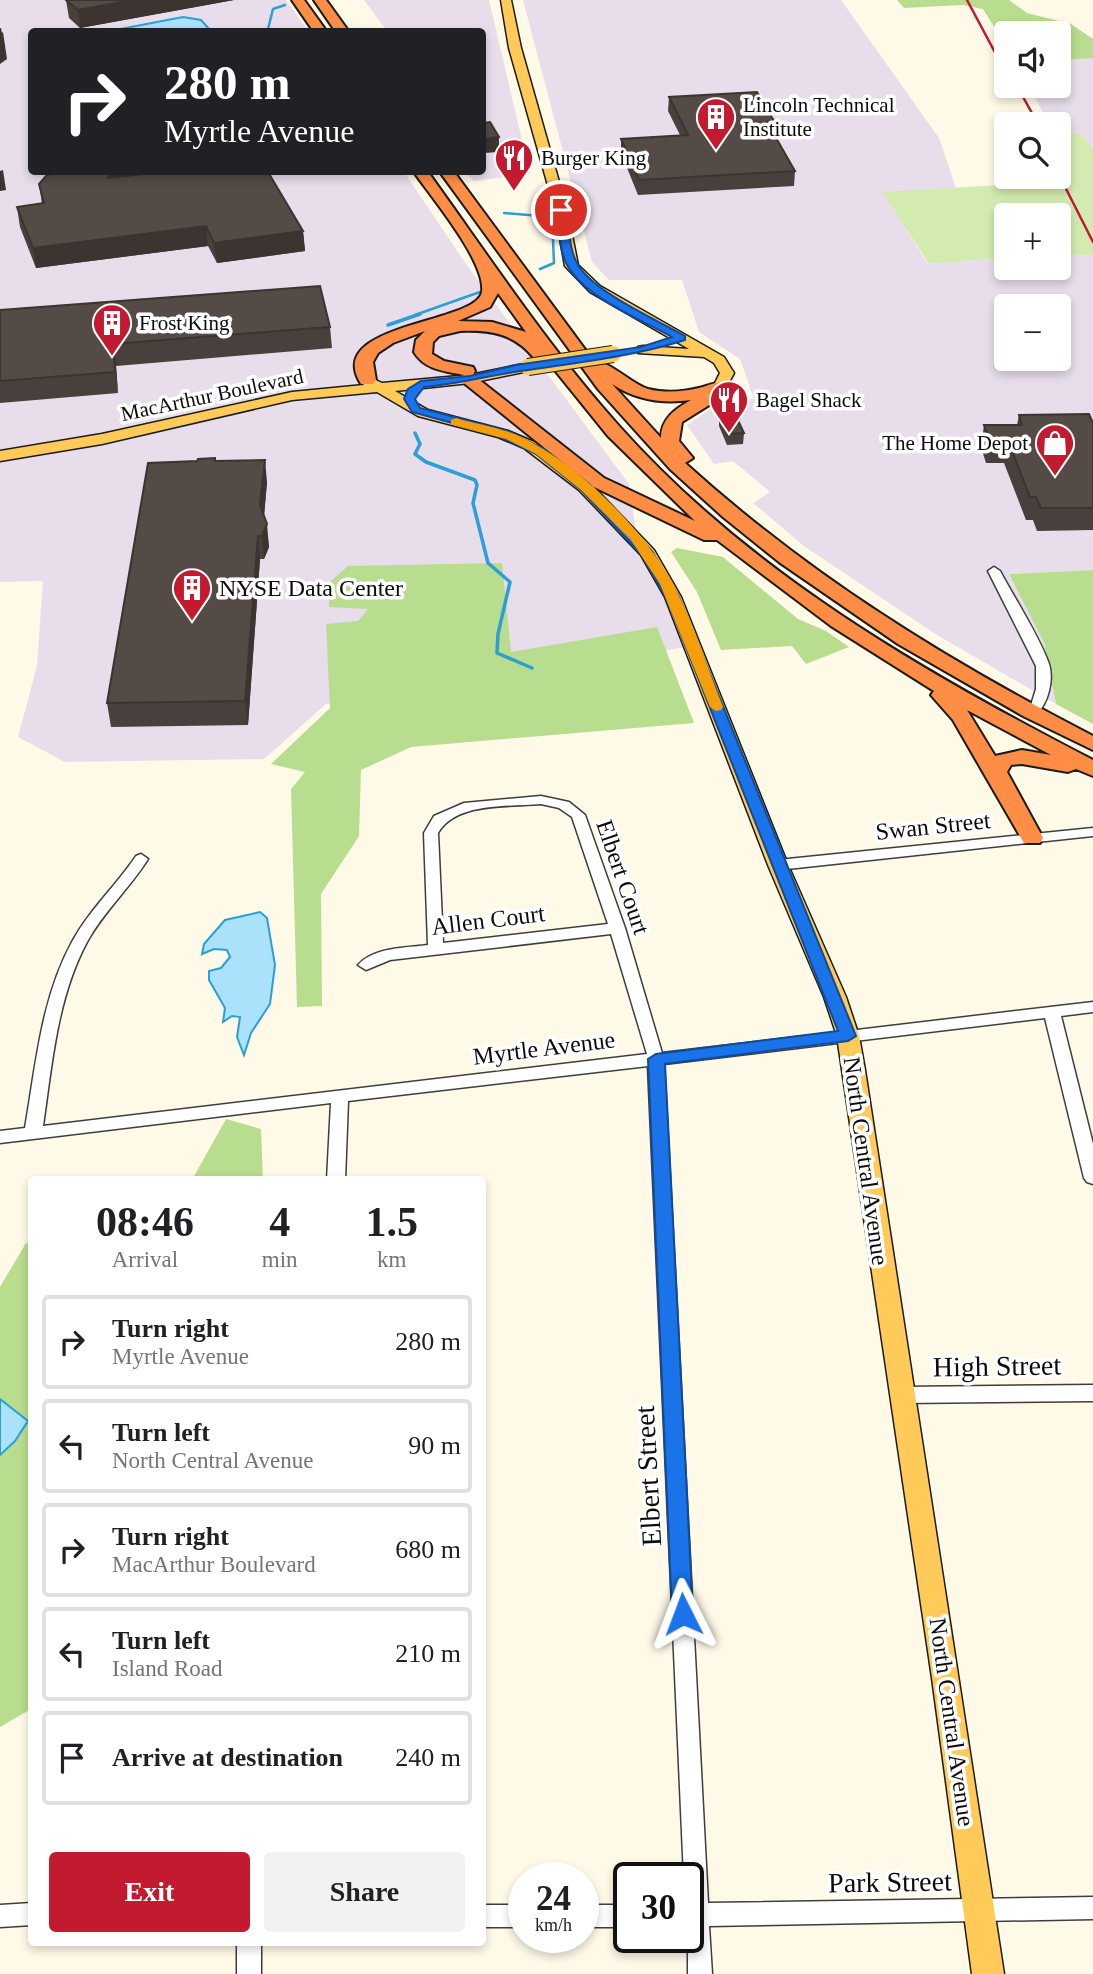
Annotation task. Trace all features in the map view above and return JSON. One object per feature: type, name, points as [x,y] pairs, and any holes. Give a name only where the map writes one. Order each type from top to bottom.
[{"type":"highway","points":[[298,0],[318,28]]},
{"type":"highway","points":[[320,0],[340,28]]},
{"type":"highway","points":[[423,175],[574,384],[648,467],[749,555],[825,612],[914,670],[1093,771]]},
{"type":"highway","points":[[449,175],[628,414],[686,473],[746,525],[844,598],[942,661],[1093,744]]},
{"type":"highway","points":[[373,386],[363,374],[369,354],[377,346],[472,310],[486,301],[490,289],[484,260]]},
{"type":"highway","points":[[550,313],[586,347],[608,373],[637,391],[681,397],[720,387]]},
{"type":"highway","points":[[574,384],[523,337],[499,327],[452,327],[434,333],[424,342],[422,352],[430,361],[469,375],[598,482],[749,555]]},
{"type":"highway","points":[[686,473],[693,467],[670,442],[671,424],[677,416],[712,395],[720,387]]},
{"type":"highway","points":[[914,670],[962,717],[1032,838]]},
{"type":"highway","points":[[996,772],[1003,760],[1022,757],[1093,771]]},
{"type":"main road","points":[[506,0],[515,48],[561,210],[572,266],[590,286],[716,358],[727,373],[720,387]]},
{"type":"main road","points":[[642,317],[645,334],[639,348],[716,358]]},
{"type":"main road","name":"MacArthur Boulevard","points":[[0,456],[109,438],[281,398],[613,354],[676,335]]},
{"type":"main road","name":"MacArthur Boulevard","points":[[0,443],[95,428],[268,390],[421,384],[469,375]]},
{"type":"main road","points":[[416,410],[410,396],[421,384]]},
{"type":"main road","name":"North Central Avenue","points":[[373,386],[416,410],[517,439],[553,461],[607,508],[648,553],[673,597],[848,1036],[946,1678],[988,1974]]},
{"type":"main road","name":"North Central Avenue","points":[[373,386],[376,399],[404,414],[479,428]]},
{"type":"street","points":[[995,571],[1043,666],[1043,689],[1037,706],[1031,712]]},
{"type":"street","name":"Elbert Court","points":[[436,949],[431,833],[439,819],[464,807],[541,800],[564,805],[581,821],[617,928],[656,1059]]},
{"type":"street","name":"Swan Street","points":[[778,865],[1093,832]]},
{"type":"street","points":[[33,1133],[53,1014],[63,975],[81,939],[127,883],[141,859]]},
{"type":"street","name":"Allen Court","points":[[366,965],[387,955],[617,928]]},
{"type":"street","name":"Myrtle Avenue","points":[[0,1137],[1093,1007]]},
{"type":"street","points":[[1052,1012],[1093,1178]]},
{"type":"street","name":"Elbert Street","points":[[656,1059],[690,1862]]},
{"type":"street","points":[[336,1176],[340,1097]]},
{"type":"street","name":"High Street","points":[[903,1395],[1093,1393]]},
{"type":"street","name":"Park Street","points":[[704,1915],[1093,1908]]},
{"type":"street","points":[[0,1916],[28,1914]]},
{"type":"street","points":[[486,1916],[508,1916]]},
{"type":"street","points":[[249,1946],[249,1974]]},
{"type":"street","name":"Elbert Street","points":[[697,1953],[700,1974]]},
{"type":"shaded area","points":[[0,0],[286,0],[306,28],[28,28],[28,175],[406,175],[466,264],[629,484],[637,539],[691,646],[534,675],[326,704],[264,759],[65,762],[18,737],[37,666],[43,581],[0,582]]},
{"type":"shaded area","points":[[364,0],[489,0],[530,174],[473,181],[468,175],[486,175],[486,28],[385,28]]},
{"type":"shaded area","points":[[523,0],[841,0],[939,138],[956,188],[883,193],[928,264],[994,259],[994,280],[1071,280],[1071,255],[1093,256],[1093,570],[1009,574],[1044,643],[1056,704],[937,635],[804,546],[753,503],[770,492],[733,461],[714,464],[687,425],[722,401],[754,399],[740,359],[699,332],[682,280],[609,280],[592,262]]},
{"type":"shaded area","points":[[1071,58],[1093,58],[1093,148],[1080,133],[1071,133],[1071,112],[1043,112],[1035,98],[1071,98]]},
{"type":"green space","points":[[897,0],[1009,0],[1027,13],[1059,21],[994,21],[994,27],[983,9],[963,5],[904,8]]},
{"type":"green space","points":[[1071,24],[1093,39],[1093,58],[1071,59]]},
{"type":"green space","points":[[1071,133],[1080,133],[1093,148],[1093,256],[1071,255],[1071,203],[994,203],[994,259],[929,264],[882,192],[994,185],[994,189],[1071,189]]},
{"type":"green space","points":[[677,548],[723,557],[798,619],[826,631],[849,647],[806,664],[792,646],[721,650],[697,592],[671,552]]},
{"type":"green space","points":[[502,563],[511,652],[657,627],[694,723],[411,747],[361,770],[359,836],[321,894],[322,1006],[297,1007],[291,789],[305,772],[271,764],[330,708],[326,624],[358,621],[368,609],[329,607],[329,583],[348,566]]},
{"type":"green space","points":[[1093,570],[1093,724],[1056,704],[1044,643],[1009,574]]},
{"type":"green space","points":[[226,1119],[261,1129],[263,1176],[194,1176]]},
{"type":"green space","points":[[28,1243],[28,1711],[0,1727],[0,1287]]},
{"type":"water","points":[[183,17],[201,20],[208,28],[126,28]]},
{"type":"water","points":[[260,912],[267,918],[275,965],[270,1004],[251,1033],[244,1055],[237,1037],[240,1017],[232,1016],[223,1022],[225,1008],[209,980],[209,971],[221,968],[230,957],[227,950],[214,949],[202,954],[204,944],[225,920]]},
{"type":"water","points":[[0,1399],[28,1421],[15,1441],[0,1455]]},
{"type":"building","points":[[66,0],[133,0],[78,10]]},
{"type":"building","name":"Lincoln Technical Institute","points":[[757,92],[774,121],[767,122],[795,171],[639,180],[621,139],[688,135],[669,97]]},
{"type":"building","points":[[490,122],[499,137],[486,139],[486,123]]},
{"type":"building","points":[[47,175],[112,175],[107,178],[134,175],[270,175],[303,231],[214,243],[206,226],[33,248],[17,207],[44,203],[39,184]]},
{"type":"building","points":[[320,286],[330,327],[113,344],[115,372],[0,381],[0,310]]},
{"type":"building","points":[[735,414],[744,433],[728,434],[719,415]]},
{"type":"building","name":"The Home Depot","points":[[1089,414],[1093,423],[1093,508],[1041,508],[1036,497],[1030,497],[1008,441],[990,441],[984,425],[1022,425],[1019,415]]},
{"type":"building","name":"NYSE Data Center","points":[[215,458],[215,461],[265,460],[260,505],[267,524],[262,536],[258,536],[245,701],[107,703],[148,463]]},
{"type":"waterway","points":[[268,28],[273,9],[285,5]]},
{"type":"waterway","points":[[504,213],[552,217],[554,263],[540,269]]},
{"type":"waterway","points":[[415,315],[480,292]]},
{"type":"waterway","points":[[388,325],[420,314]]},
{"type":"waterway","points":[[415,433],[420,444],[415,454],[426,462],[475,480],[477,485],[473,503],[488,563],[510,582],[498,634],[497,653],[532,668]]},
{"type":"railway","points":[[967,0],[994,51]]},
{"type":"railway","points":[[1024,98],[1031,112]]},
{"type":"railway","points":[[1066,189],[1093,242]]},
{"type":"slow traffic","points":[[456,422],[510,436],[540,452],[585,487],[635,537],[648,553],[673,597],[716,707]]},
{"type":"place","name":"Lincoln Technical Institute","points":[[716,151]]},
{"type":"place","name":"Burger King","points":[[514,192]]},
{"type":"place","name":"Frost King","points":[[112,357]]},
{"type":"place","name":"Bagel Shack","points":[[729,434]]},
{"type":"place","name":"The Home Depot","points":[[1055,477]]},
{"type":"place","name":"NYSE Data Center","points":[[192,622]]},
{"type":"route","points":[[561,210],[570,261],[581,278],[681,338],[643,350],[516,369],[470,379],[421,384],[412,391],[410,399],[416,410],[503,434],[540,452],[585,487],[648,553],[673,597],[848,1036],[656,1059],[683,1614]]}]
